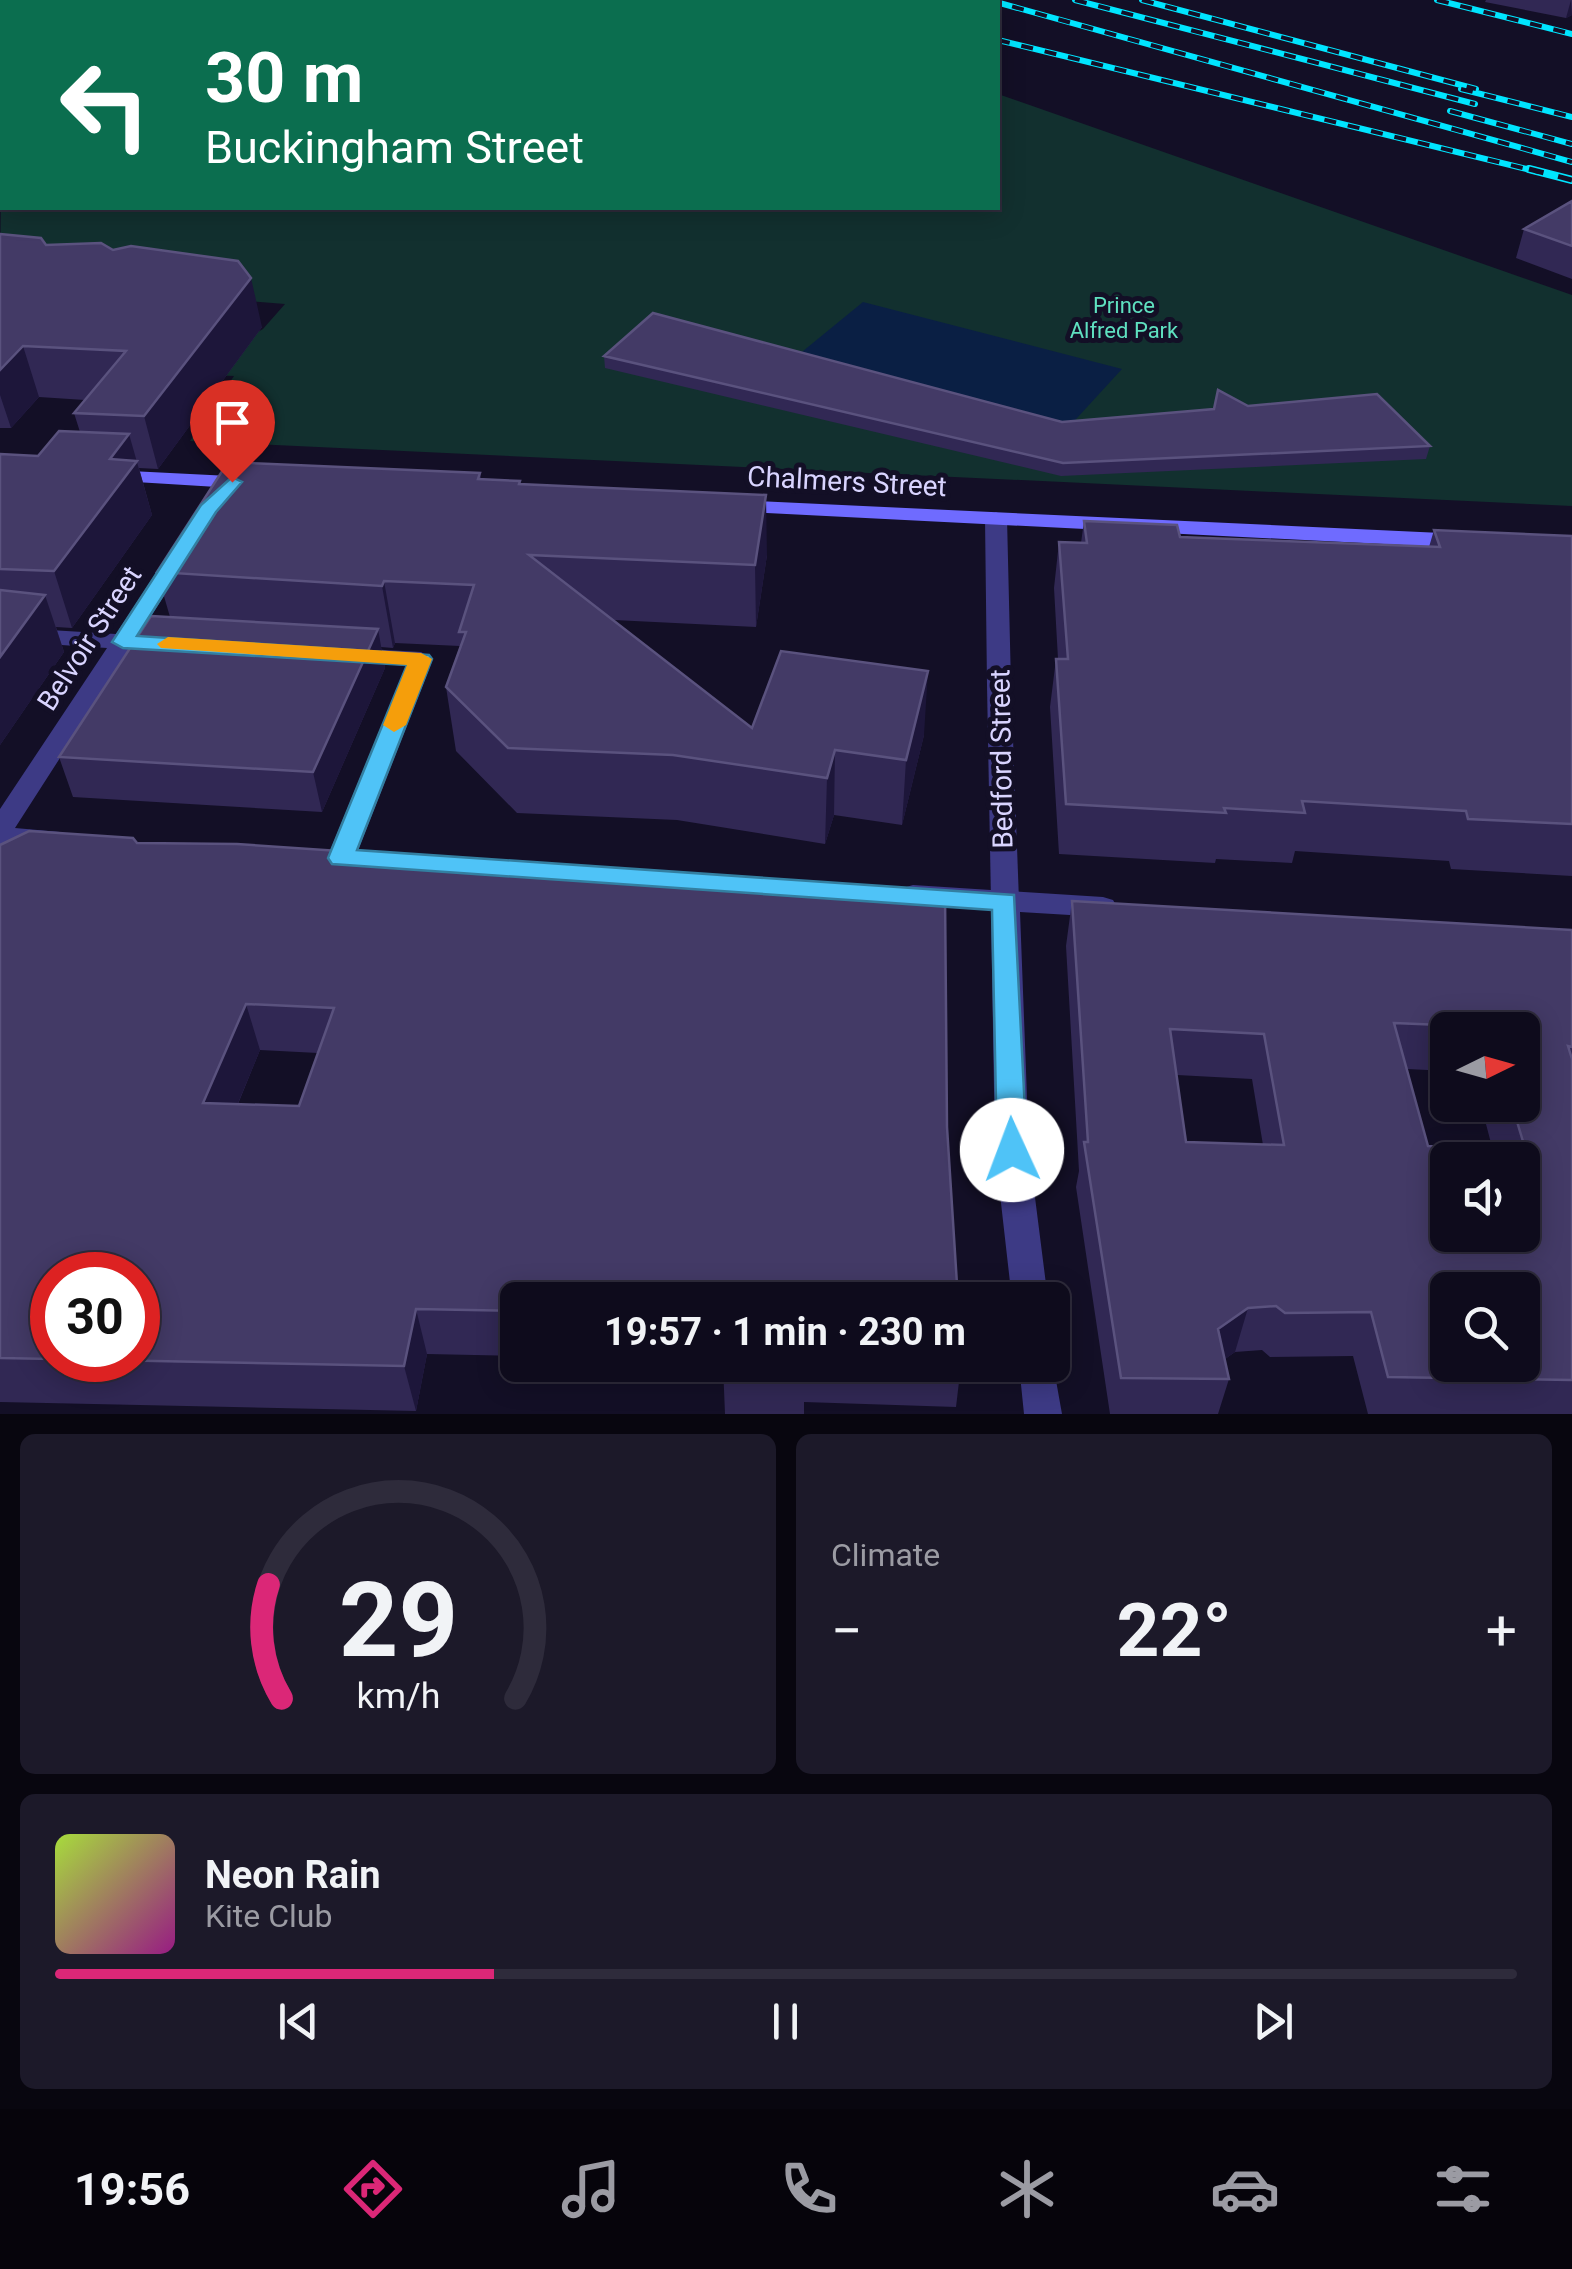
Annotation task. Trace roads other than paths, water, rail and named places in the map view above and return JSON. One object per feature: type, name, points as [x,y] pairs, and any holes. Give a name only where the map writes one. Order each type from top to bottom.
[{"type":"main road","points":[[96,476],[271,484]]},
{"type":"main road","name":"Chalmers Street","points":[[717,505],[1480,542]]},
{"type":"street","name":"Belvoir Street","points":[[0,833],[203,518],[232,482]]},
{"type":"street","name":"Bedford Street","points":[[996,518],[1012,1150],[1028,1282]]},
{"type":"street","points":[[0,634],[188,645]]},
{"type":"street","points":[[324,653],[421,659],[331,857],[380,860]]},
{"type":"street","points":[[0,833],[69,840]]},
{"type":"street","points":[[888,894],[1122,908]]},
{"type":"street","points":[[1039,1382],[1043,1414]]},
{"type":"water","points":[[863,302],[1122,369],[1066,430],[797,356]]},
{"type":"railway","points":[[1075,0],[1475,104]]},
{"type":"railway","points":[[1142,0],[1476,89]]},
{"type":"railway","points":[[1437,0],[1572,34]]},
{"type":"railway","points":[[1000,3],[1572,162]]},
{"type":"railway","points":[[1000,40],[1539,172]]},
{"type":"railway","points":[[1461,89],[1572,117]]},
{"type":"railway","points":[[1450,111],[1572,144]]},
{"type":"railway","points":[[1529,169],[1572,180]]},
{"type":"park label","name":"Prince Alfred Park","points":[[1124,318]]}]
